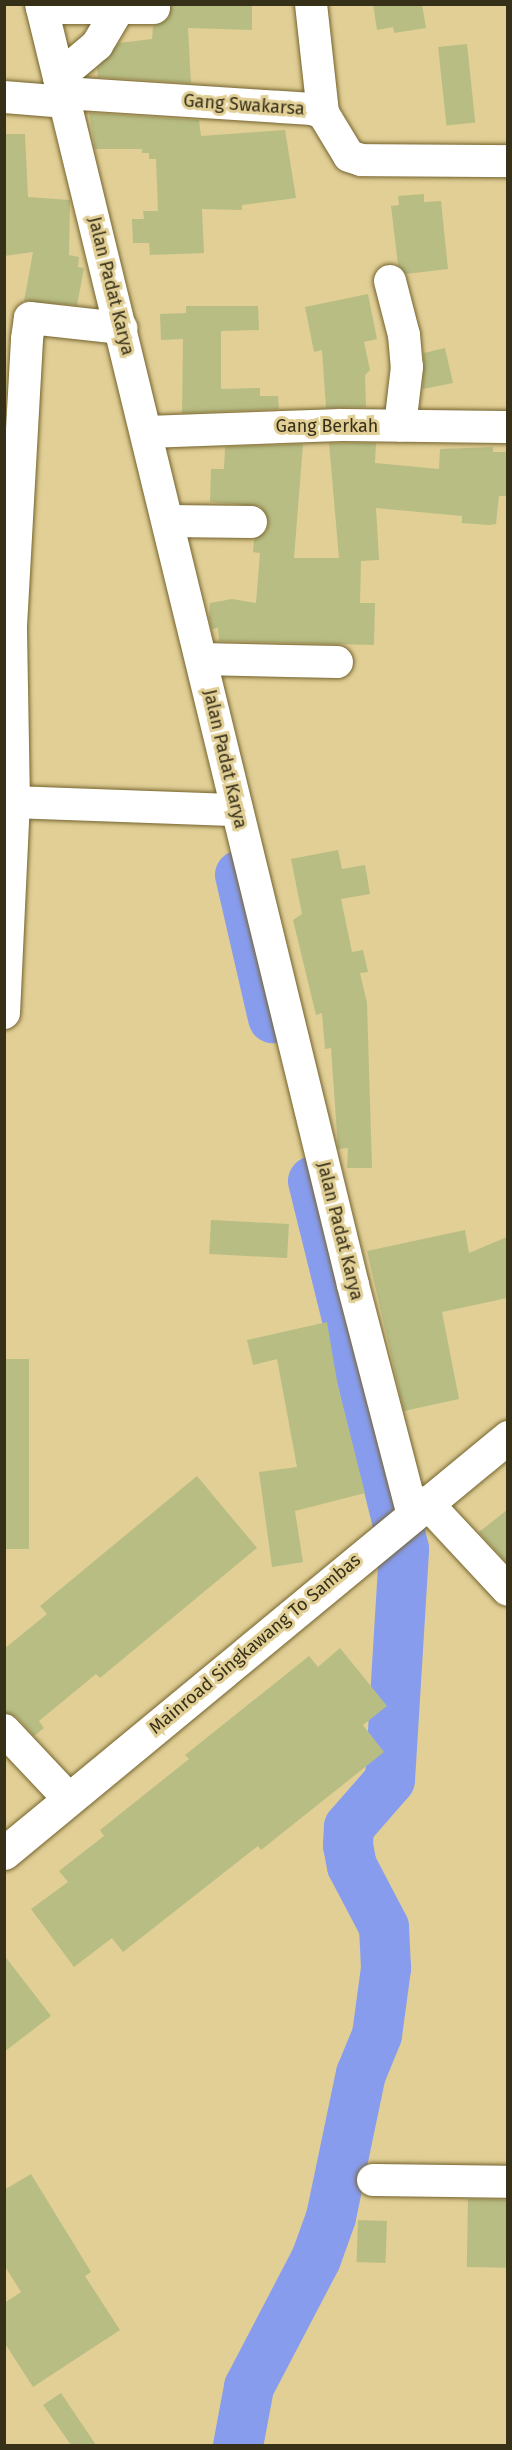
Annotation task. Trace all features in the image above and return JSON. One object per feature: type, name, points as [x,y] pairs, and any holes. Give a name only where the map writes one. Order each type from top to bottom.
[{"type":"main road","name":"Mainroad Singkawang To Sambas","points":[[4,1853],[419,1507],[507,1437]]},
{"type":"street","points":[[311,4],[323,113]]},
{"type":"street","points":[[42,6],[154,8]]},
{"type":"street","name":"Jalan Padat Karya","points":[[42,6],[47,95],[110,327],[147,432],[380,1394],[419,1507]]},
{"type":"street","points":[[47,95],[97,45],[119,8]]},
{"type":"street","name":"Gang Swakarsa","points":[[47,95],[251,104],[323,113],[341,147],[349,156],[361,160],[507,160]]},
{"type":"street","points":[[390,281],[404,335],[407,367],[400,426]]},
{"type":"street","points":[[4,1013],[14,802],[11,626],[21,402],[17,317],[110,327]]},
{"type":"street","name":"Gang Berkah","points":[[147,432],[291,426],[507,427]]},
{"type":"street","points":[[169,521],[251,522]]},
{"type":"street","points":[[201,658],[337,662]]},
{"type":"street","points":[[14,802],[237,810]]},
{"type":"street","points":[[419,1507],[507,1590]]},
{"type":"street","points":[[4,1730],[69,1799]]},
{"type":"street","points":[[373,2180],[507,2182]]},
{"type":"building","points":[[171,4],[252,4],[252,30],[188,28],[191,83],[98,77],[97,68],[119,43],[152,39],[153,26],[169,17]]},
{"type":"building","points":[[373,4],[422,4],[426,28],[394,33],[393,27],[377,30]]},
{"type":"building","points":[[467,44],[475,123],[446,126],[438,47]]},
{"type":"building","points":[[89,113],[199,120],[201,136],[285,130],[296,198],[242,205],[242,210],[202,209],[204,253],[150,255],[149,243],[133,243],[132,219],[144,219],[143,211],[158,211],[156,159],[149,159],[149,153],[142,153],[142,149],[95,149]]},
{"type":"building","points":[[4,134],[25,134],[28,197],[70,200],[69,255],[79,257],[78,267],[84,268],[77,305],[24,301],[33,252],[4,256]]},
{"type":"building","points":[[424,194],[424,202],[441,201],[448,269],[406,274],[398,265],[391,206],[399,205],[398,196]]},
{"type":"building","points":[[368,294],[377,339],[364,342],[370,370],[365,375],[366,407],[326,408],[322,350],[314,352],[305,307]]},
{"type":"building","points":[[186,306],[258,306],[259,330],[221,331],[221,389],[260,388],[260,396],[278,396],[279,409],[182,413],[183,339],[161,340],[160,314],[186,313]]},
{"type":"building","points":[[445,348],[453,383],[423,389],[424,353]]},
{"type":"building","points":[[329,443],[376,443],[375,463],[439,469],[440,449],[493,447],[493,452],[507,452],[507,496],[499,496],[496,524],[489,525],[462,523],[462,516],[376,508],[379,560],[361,561],[360,603],[375,603],[374,645],[219,641],[218,628],[212,629],[209,617],[210,603],[232,599],[256,603],[260,553],[253,552],[254,539],[266,532],[269,522],[260,506],[210,502],[211,469],[224,469],[225,447],[303,444],[294,558],[339,558]]},
{"type":"building","points":[[338,850],[342,869],[365,865],[370,894],[341,899],[352,952],[363,950],[368,972],[360,973],[367,1003],[372,1168],[347,1168],[348,1148],[338,1149],[331,1048],[325,1049],[322,1013],[316,1015],[293,920],[302,914],[291,859]]},
{"type":"building","points":[[211,1220],[289,1224],[287,1258],[209,1254]]},
{"type":"building","points":[[465,1230],[469,1253],[507,1237],[507,1298],[442,1312],[459,1399],[404,1411],[367,1251]]},
{"type":"building","points":[[327,1322],[338,1387],[365,1493],[295,1511],[303,1562],[272,1567],[259,1472],[297,1467],[277,1359],[253,1365],[247,1340]]},
{"type":"building","points":[[5,1359],[29,1359],[29,1549],[5,1549]]},
{"type":"building","points":[[197,1476],[257,1548],[100,1678],[96,1674],[39,1721],[44,1728],[34,1736],[17,1717],[4,1713],[4,1649],[47,1614],[40,1606]]},
{"type":"building","points":[[507,1510],[507,1563],[479,1532]]},
{"type":"building","points":[[340,1648],[387,1706],[363,1725],[384,1752],[261,1850],[258,1846],[123,1952],[112,1938],[74,1967],[31,1909],[68,1882],[59,1871],[104,1836],[100,1830],[189,1759],[185,1755],[309,1656],[318,1667]]},
{"type":"building","points":[[4,1955],[51,2016],[4,2052]]},
{"type":"building","points":[[31,2174],[91,2272],[85,2276],[120,2330],[33,2387],[4,2342],[4,2303],[21,2292],[4,2265],[4,2190]]},
{"type":"building","points":[[468,2199],[507,2200],[506,2268],[467,2267]]},
{"type":"building","points":[[358,2220],[387,2221],[386,2263],[357,2262]]},
{"type":"building","points":[[61,2393],[96,2445],[71,2445],[43,2405]]},
{"type":"waterway","points":[[240,875],[273,1018]]},
{"type":"waterway","points":[[238,2446],[249,2387],[316,2259],[331,2217],[361,2074],[377,2035],[386,1968],[384,1927],[352,1866],[348,1845],[349,1827],[390,1780],[404,1549],[313,1181]]}]
